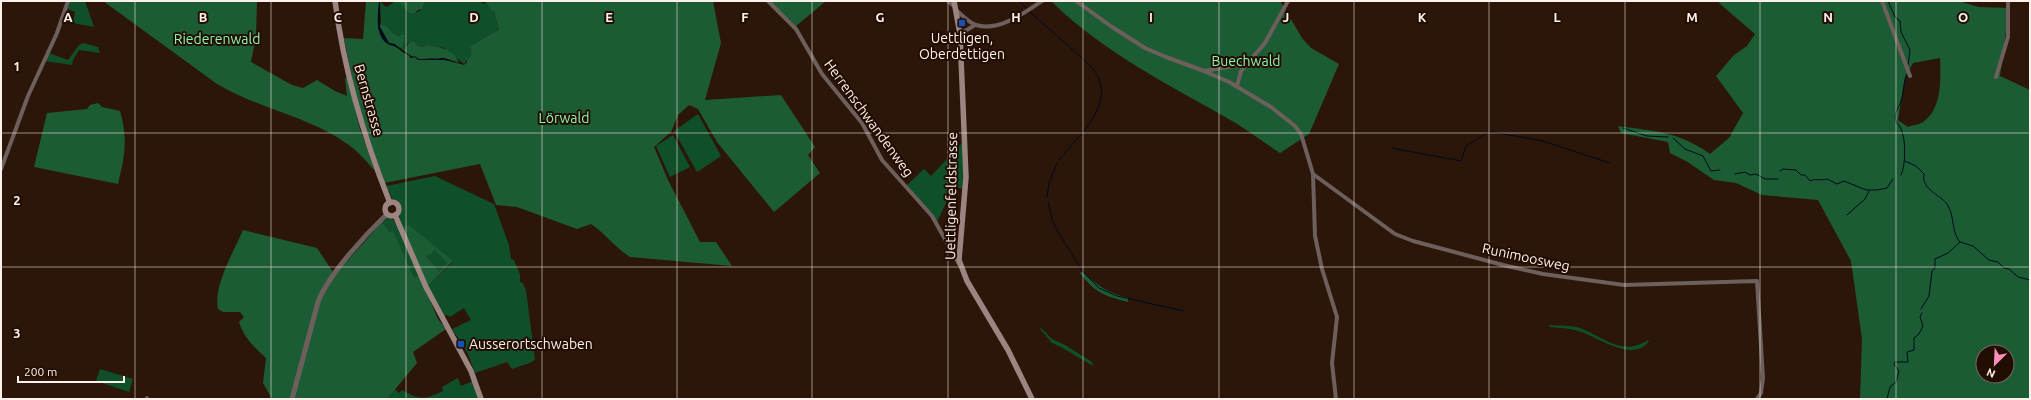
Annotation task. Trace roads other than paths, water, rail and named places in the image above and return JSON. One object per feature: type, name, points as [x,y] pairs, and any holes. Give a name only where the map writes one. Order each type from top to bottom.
[{"type":"main road","name":"Bernstrasse","points":[[334,1],[342,47],[357,107],[390,203]]},
{"type":"main road","name":"Uettligenfeldstrasse","points":[[954,1],[960,34],[966,176],[959,249],[961,265],[967,281],[1008,350],[1032,399]]},
{"type":"main road","points":[[390,203],[396,204],[398,207],[399,211],[395,215],[387,214],[386,208],[390,203]]},
{"type":"main road","points":[[395,215],[426,287],[466,359],[481,399]]},
{"type":"street","points":[[1,169],[28,96],[57,33],[68,1]]},
{"type":"street","name":"Herrenschwandenweg","points":[[768,1],[796,29],[822,74],[862,124],[882,160],[932,216],[961,265]]},
{"type":"street","points":[[948,1],[975,25]]},
{"type":"street","points":[[960,34],[975,25],[996,25],[1028,11],[1042,1]]},
{"type":"street","points":[[1076,1],[1145,48],[1204,71],[1237,86],[1271,107],[1298,129],[1302,137],[1313,174],[1315,236],[1322,269],[1337,317],[1332,363],[1336,399]]},
{"type":"street","points":[[1237,86],[1239,75],[1246,64],[1265,43],[1288,1]]},
{"type":"street","points":[[1882,1],[1910,76]]},
{"type":"street","points":[[1996,77],[2008,37],[2008,1]]},
{"type":"street","points":[[1204,71],[1246,64]]},
{"type":"street","name":"Runimoosweg","points":[[1313,174],[1395,234],[1413,241],[1502,265],[1565,277],[1624,285],[1757,281],[1763,378],[1761,393],[1757,399]]},
{"type":"street","points":[[292,399],[318,302],[323,290],[338,270],[387,214]]},
{"type":"street","points":[[951,250],[959,249]]},
{"type":"water","points":[[379,1],[380,27],[389,43],[395,44],[397,47],[414,57],[411,58],[395,46],[385,42],[381,37],[378,25]]},
{"type":"water","points":[[416,58],[418,59],[437,60],[418,60]]},
{"type":"water","points":[[441,58],[464,64],[445,60],[437,60]]},
{"type":"waterway","points":[[1019,1],[1027,9]]},
{"type":"waterway","points":[[1888,1],[1895,17],[1900,21],[1901,32],[1910,50],[1908,65]]},
{"type":"waterway","points":[[1029,11],[1091,66],[1099,79],[1101,92],[1099,104],[1094,116],[1086,128],[1059,160]]},
{"type":"waterway","points":[[1901,175],[1905,159],[1905,145],[1903,133],[1896,121],[1895,115],[1902,98],[1907,74]]},
{"type":"waterway","points":[[1623,128],[1647,136],[1668,137]]},
{"type":"waterway","points":[[1392,148],[1461,161],[1466,146],[1485,134],[1492,132],[1543,141],[1610,163]]},
{"type":"waterway","points":[[1673,138],[1685,149],[1703,156],[1711,171],[1720,170]]},
{"type":"waterway","points":[[1905,161],[1916,166],[1924,174],[1925,184],[1947,204],[1951,214],[1955,234],[1960,242],[1948,253],[1935,259],[1935,268],[1932,271],[1929,296],[1921,309]]},
{"type":"waterway","points":[[1047,198],[1049,183],[1057,163]]},
{"type":"waterway","points":[[1780,171],[1783,169],[1796,170],[1801,175],[1805,175],[1810,181],[1827,179],[1837,184],[1844,181],[1866,190],[1887,188],[1893,179]]},
{"type":"waterway","points":[[1735,174],[1745,172],[1750,175],[1756,174],[1765,179],[1778,179]]},
{"type":"waterway","points":[[1847,215],[1865,199],[1869,191]]},
{"type":"waterway","points":[[1048,201],[1052,220],[1057,230],[1083,272],[1099,288],[1117,296],[1184,311]]},
{"type":"waterway","points":[[1960,242],[1973,246],[1989,260],[1998,262],[2018,277],[2030,280]]},
{"type":"waterway","points":[[1887,399],[1890,387],[1896,382],[1899,371],[1894,364],[1895,362],[1908,362],[1907,352],[1914,350],[1914,338],[1919,334],[1923,326],[1920,317],[1922,313]]},
{"type":"place","name":"Uettligen, Oberdettigen","points":[[962,23]]},
{"type":"place","name":"Ausserortschwaben","points":[[461,344]]},
{"type":"park label","name":"Riederenwald","points":[[217,39]]},
{"type":"park label","name":"Buechwald","points":[[1246,61]]},
{"type":"park label","name":"Lörwald","points":[[564,118]]}]
